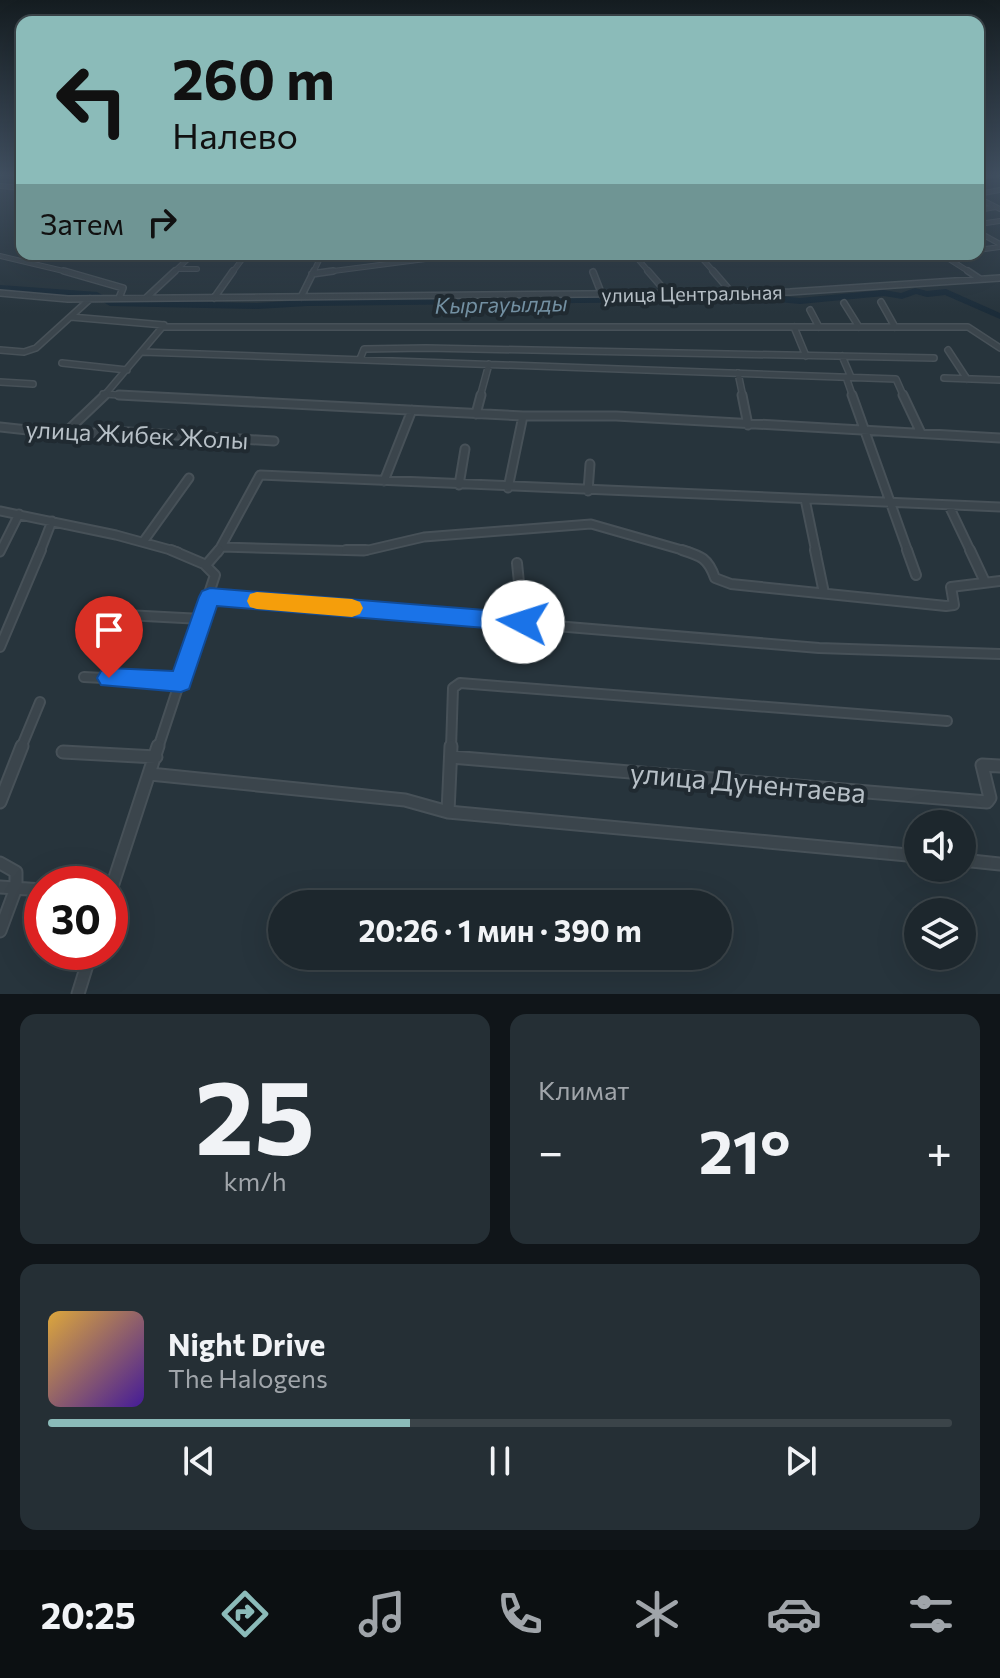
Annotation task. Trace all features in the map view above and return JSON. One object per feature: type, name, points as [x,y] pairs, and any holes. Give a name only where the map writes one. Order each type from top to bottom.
[{"type":"street","points":[[17,260],[113,283],[123,288],[119,298]]},
{"type":"street","points":[[146,298],[187,260]]},
{"type":"street","points":[[214,298],[242,260]]},
{"type":"street","points":[[301,297],[319,260]]},
{"type":"street","points":[[312,274],[418,260]]},
{"type":"street","points":[[639,260],[668,294]]},
{"type":"street","points":[[703,260],[732,293]]},
{"type":"street","points":[[951,260],[980,279]]},
{"type":"street","points":[[179,269],[197,269]]},
{"type":"street","points":[[593,272],[602,295]]},
{"type":"street","name":"улица Центральная","points":[[0,293],[94,299],[602,295],[844,290],[1000,278]]},
{"type":"street","points":[[0,358],[4,351],[24,352],[36,348],[94,299]]},
{"type":"street","points":[[881,302],[895,327]]},
{"type":"street","points":[[844,303],[859,327]]},
{"type":"street","points":[[810,310],[819,327]]},
{"type":"street","points":[[71,317],[132,321],[163,327],[968,327],[1000,348]]},
{"type":"street","points":[[64,434],[127,370],[163,327]]},
{"type":"street","points":[[794,327],[806,356]]},
{"type":"street","points":[[360,359],[364,349],[934,358]]},
{"type":"street","points":[[948,350],[967,379]]},
{"type":"street","points":[[143,352],[896,379],[921,433]]},
{"type":"street","points":[[842,356],[864,431],[916,575]]},
{"type":"street","points":[[62,363],[127,370]]},
{"type":"street","points":[[476,414],[489,364]]},
{"type":"street","points":[[738,373],[748,425]]},
{"type":"street","points":[[944,378],[999,381]]},
{"type":"street","points":[[0,382],[33,384]]},
{"type":"street","points":[[103,394],[476,414],[616,416],[1000,438]]},
{"type":"street","points":[[384,481],[412,410]]},
{"type":"street","points":[[508,488],[523,416]]},
{"type":"street","name":"улица Жибек Жолы","points":[[0,427],[64,434],[128,432],[274,441]]},
{"type":"street","points":[[459,485],[465,449]]},
{"type":"street","points":[[588,491],[590,464]]},
{"type":"street","points":[[207,564],[221,547],[260,475],[1000,507]]},
{"type":"street","points":[[143,542],[189,478]]},
{"type":"street","points":[[805,499],[824,593]]},
{"type":"street","points":[[949,506],[985,582]]},
{"type":"street","points":[[0,511],[143,542],[207,564],[215,575],[119,866]]},
{"type":"street","points":[[0,552],[19,514]]},
{"type":"street","points":[[0,647],[23,599],[52,521]]},
{"type":"street","points":[[221,547],[364,551],[424,537],[600,524],[704,557],[709,561],[715,578],[722,582],[946,606],[954,605],[951,587],[1000,581]]},
{"type":"street","points":[[517,563],[523,622]]},
{"type":"street","points":[[210,597],[819,648],[1000,654]]},
{"type":"street","points":[[107,614],[202,619]]},
{"type":"street","points":[[84,677],[181,682]]},
{"type":"street","points":[[448,812],[453,688],[460,683],[947,721]]},
{"type":"street","points":[[0,802],[40,702]]},
{"type":"street","points":[[63,752],[156,757]]},
{"type":"street","name":"улица Дунентаева","points":[[451,757],[987,802],[990,798],[982,765],[1000,766]]},
{"type":"street","points":[[150,774],[405,800],[448,812],[904,855]]},
{"type":"street","points":[[976,861],[1000,864]]},
{"type":"street","points":[[0,863],[16,872],[16,888],[0,931]]},
{"type":"street","points":[[0,887],[24,889]]},
{"type":"street","points":[[78,994],[85,970]]},
{"type":"waterway","name":"Кыргауылды","points":[[0,288],[97,295],[110,303],[257,306],[769,298],[800,301],[884,293],[902,296],[915,291],[927,294],[946,292],[1000,316]]},
{"type":"slow traffic","points":[[257,601],[352,608]]},
{"type":"route","points":[[109,678],[181,682],[210,597],[523,622]]}]
